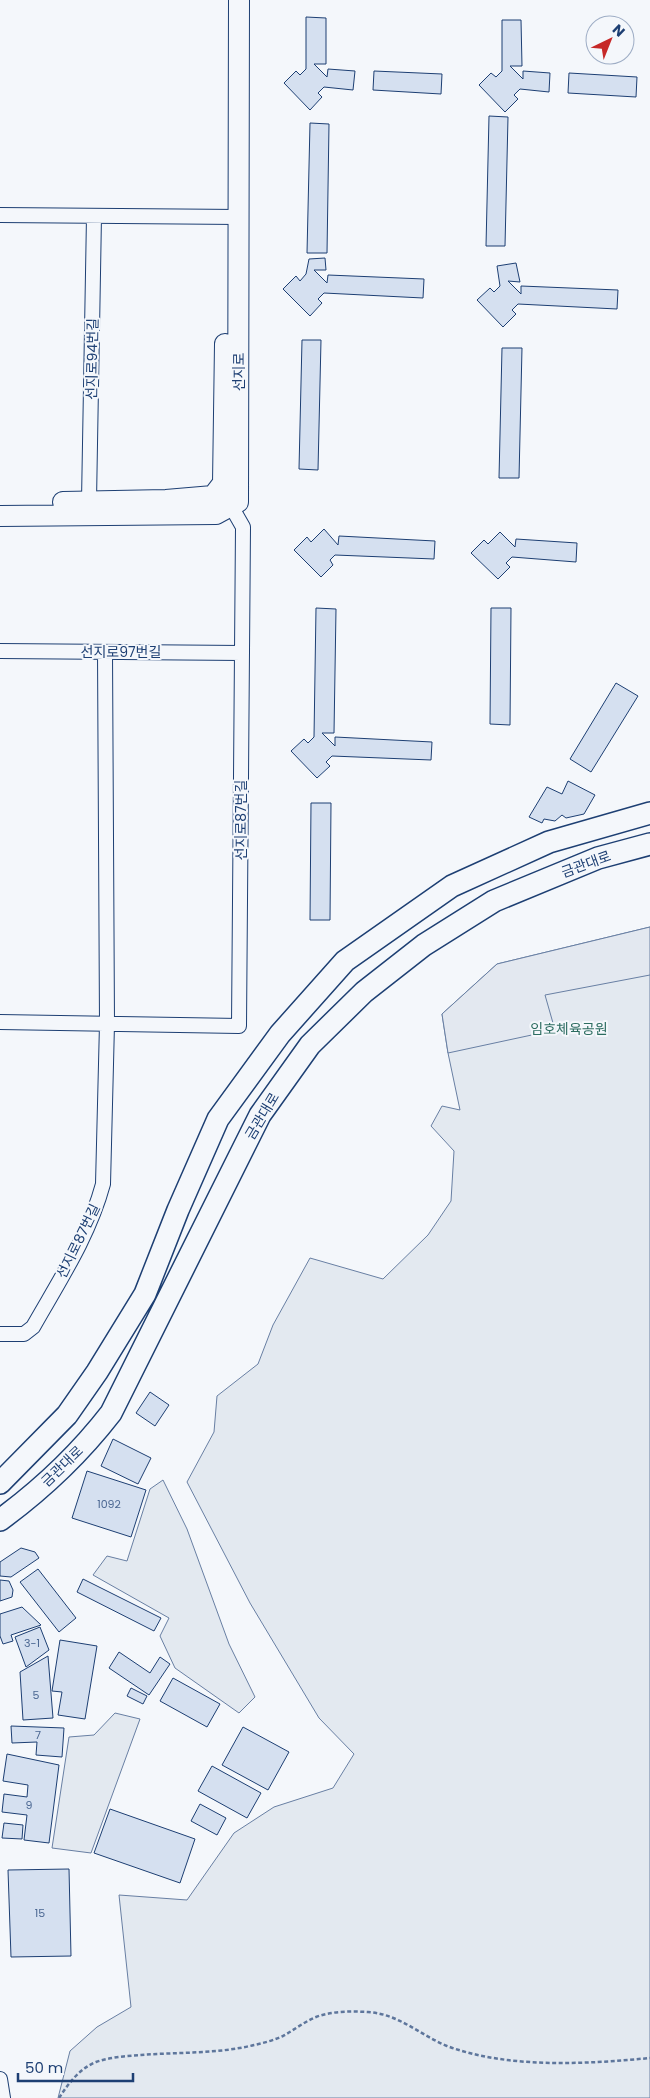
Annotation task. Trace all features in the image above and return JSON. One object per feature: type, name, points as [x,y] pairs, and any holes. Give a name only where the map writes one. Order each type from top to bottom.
[{"type":"main road","points":[[0,1483],[67,1415],[97,1372],[145,1294],[178,1210],[218,1119],[280,1034],[345,961],[452,886],[549,842],[650,813]]},
{"type":"main road","name":"금관대로","points":[[0,1520],[26,1501],[80,1449],[93,1436],[110,1413],[260,1115],[310,1045],[364,992],[424,944],[494,901],[598,858],[650,844]]},
{"type":"street","name":"선지로","points":[[227,0],[238,502],[232,505]]},
{"type":"street","name":"선지로","points":[[219,489],[224,483],[239,0]]},
{"type":"street","points":[[0,215],[232,218]]},
{"type":"street","name":"선지로94번길","points":[[89,502],[94,216]]},
{"type":"street","points":[[0,503],[166,500],[213,496],[219,489]]},
{"type":"street","name":"선지로87번길","points":[[0,1022],[239,1026],[243,527],[232,505],[219,489]]},
{"type":"street","points":[[0,516],[216,514],[232,505]]},
{"type":"street","name":"선지로97번길","points":[[0,651],[242,653]]},
{"type":"street","name":"선지로87번길","points":[[0,1334],[24,1334],[33,1327],[73,1258],[97,1206],[103,1184],[107,1024],[104,652]]},
{"type":"street","points":[[0,2080],[3,2098]]},
{"type":"path","points":[[59,2098],[81,2070],[98,2061],[119,2057],[206,2052],[252,2046],[274,2040],[316,2017],[344,2012],[370,2012],[386,2015],[403,2021],[447,2046],[479,2054],[512,2059],[574,2062],[650,2058]]},
{"type":"green space","name":"임호체육공원","points":[[650,927],[650,2098],[58,2098],[70,2051],[97,2027],[131,2007],[119,1895],[187,1900],[234,1833],[274,1807],[333,1788],[354,1754],[319,1718],[250,1603],[187,1482],[214,1432],[217,1396],[258,1364],[273,1325],[310,1258],[383,1279],[428,1235],[451,1201],[454,1151],[431,1126],[442,1106],[460,1110],[442,1014],[497,964]]},
{"type":"green space","points":[[163,1480],[187,1529],[229,1644],[255,1697],[239,1713],[175,1668],[160,1636],[169,1618],[93,1575],[107,1556],[127,1561],[150,1489]]},
{"type":"green space","points":[[115,1713],[140,1719],[91,1853],[52,1848],[69,1737],[94,1735]]},
{"type":"shaded area","points":[[650,927],[650,975],[545,995],[555,1030],[448,1053],[442,1014],[497,964]]},
{"type":"building","points":[[306,17],[326,18],[326,64],[314,64],[327,77],[328,69],[355,71],[353,90],[324,87],[318,93],[322,97],[310,110],[284,83],[296,71],[300,75],[306,69]]},
{"type":"building","points":[[502,20],[521,20],[522,66],[510,66],[523,79],[523,71],[550,73],[549,92],[520,89],[514,95],[518,99],[505,112],[479,85],[491,73],[496,77],[502,71]]},
{"type":"building","points":[[374,71],[442,74],[441,94],[373,90]]},
{"type":"building","points":[[569,73],[637,77],[636,97],[568,93]]},
{"type":"building","points":[[489,116],[508,117],[505,246],[486,246]]},
{"type":"building","points":[[310,123],[329,124],[327,253],[307,253]]},
{"type":"building","points":[[325,258],[326,270],[314,270],[327,283],[328,275],[424,279],[423,298],[324,293],[318,299],[322,303],[310,316],[283,289],[296,276],[300,281],[306,274],[309,259]]},
{"type":"building","points":[[516,263],[520,282],[508,281],[521,294],[521,286],[618,290],[617,309],[518,304],[512,310],[516,314],[503,327],[477,300],[490,288],[494,292],[500,286],[497,266]]},
{"type":"building","points":[[302,340],[321,340],[318,470],[299,469]]},
{"type":"building","points":[[502,348],[522,348],[519,478],[499,478]]},
{"type":"building","points":[[324,529],[338,545],[339,536],[435,541],[434,559],[335,555],[330,560],[333,565],[321,577],[294,550],[307,537],[311,542]]},
{"type":"building","points":[[500,532],[515,547],[516,539],[577,543],[576,562],[512,557],[506,563],[510,567],[498,579],[471,553],[484,540],[488,544]]},
{"type":"building","points":[[316,608],[336,609],[334,733],[322,733],[335,746],[335,737],[432,742],[431,760],[332,756],[326,762],[330,766],[317,778],[291,751],[304,739],[308,743],[314,737]]},
{"type":"building","points":[[491,608],[511,608],[510,725],[490,724]]},
{"type":"building","points":[[616,683],[638,696],[591,772],[570,759]]},
{"type":"building","points":[[568,781],[595,795],[584,814],[566,818],[562,815],[555,821],[544,819],[542,823],[529,817],[547,787],[562,794]]},
{"type":"building","points":[[311,803],[331,803],[330,920],[310,920]]},
{"type":"building","points":[[150,1392],[169,1405],[155,1426],[136,1413]]},
{"type":"building","points":[[113,1439],[151,1458],[138,1484],[101,1466]]},
{"type":"building","points":[[87,1471],[146,1490],[131,1537],[72,1518]]},
{"type":"building","points":[[21,1548],[35,1552],[39,1558],[11,1577],[0,1576],[0,1562]]},
{"type":"building","points":[[38,1569],[76,1618],[59,1632],[20,1582]]},
{"type":"building","points":[[83,1579],[161,1618],[154,1631],[77,1592]]},
{"type":"building","points":[[0,1580],[9,1581],[13,1590],[12,1597],[0,1601]]},
{"type":"building","points":[[22,1607],[41,1625],[11,1635],[13,1641],[3,1644],[0,1636],[0,1614]]},
{"type":"building","points":[[40,1627],[49,1650],[26,1667],[15,1637]]},
{"type":"building","points":[[60,1640],[97,1646],[85,1719],[58,1715],[62,1692],[52,1691]]},
{"type":"building","points":[[119,1652],[150,1673],[160,1657],[170,1664],[149,1695],[109,1668]]},
{"type":"building","points":[[48,1656],[53,1718],[23,1720],[20,1672]]},
{"type":"building","points":[[173,1678],[220,1704],[207,1727],[160,1701]]},
{"type":"building","points":[[131,1688],[147,1696],[143,1704],[127,1696]]},
{"type":"building","points":[[11,1726],[64,1728],[62,1757],[36,1755],[37,1742],[12,1743]]},
{"type":"building","points":[[243,1727],[289,1752],[268,1790],[222,1765]]},
{"type":"building","points":[[7,1754],[59,1765],[49,1843],[24,1840],[27,1815],[2,1812],[4,1794],[27,1797],[28,1785],[3,1781]]},
{"type":"building","points":[[212,1766],[261,1793],[247,1818],[198,1791]]},
{"type":"building","points":[[200,1804],[226,1818],[217,1835],[191,1821]]},
{"type":"building","points":[[110,1809],[195,1839],[180,1883],[94,1853]]},
{"type":"building","points":[[4,1823],[23,1825],[22,1839],[2,1838]]},
{"type":"building","points":[[69,1869],[71,1956],[11,1957],[8,1870]]}]
